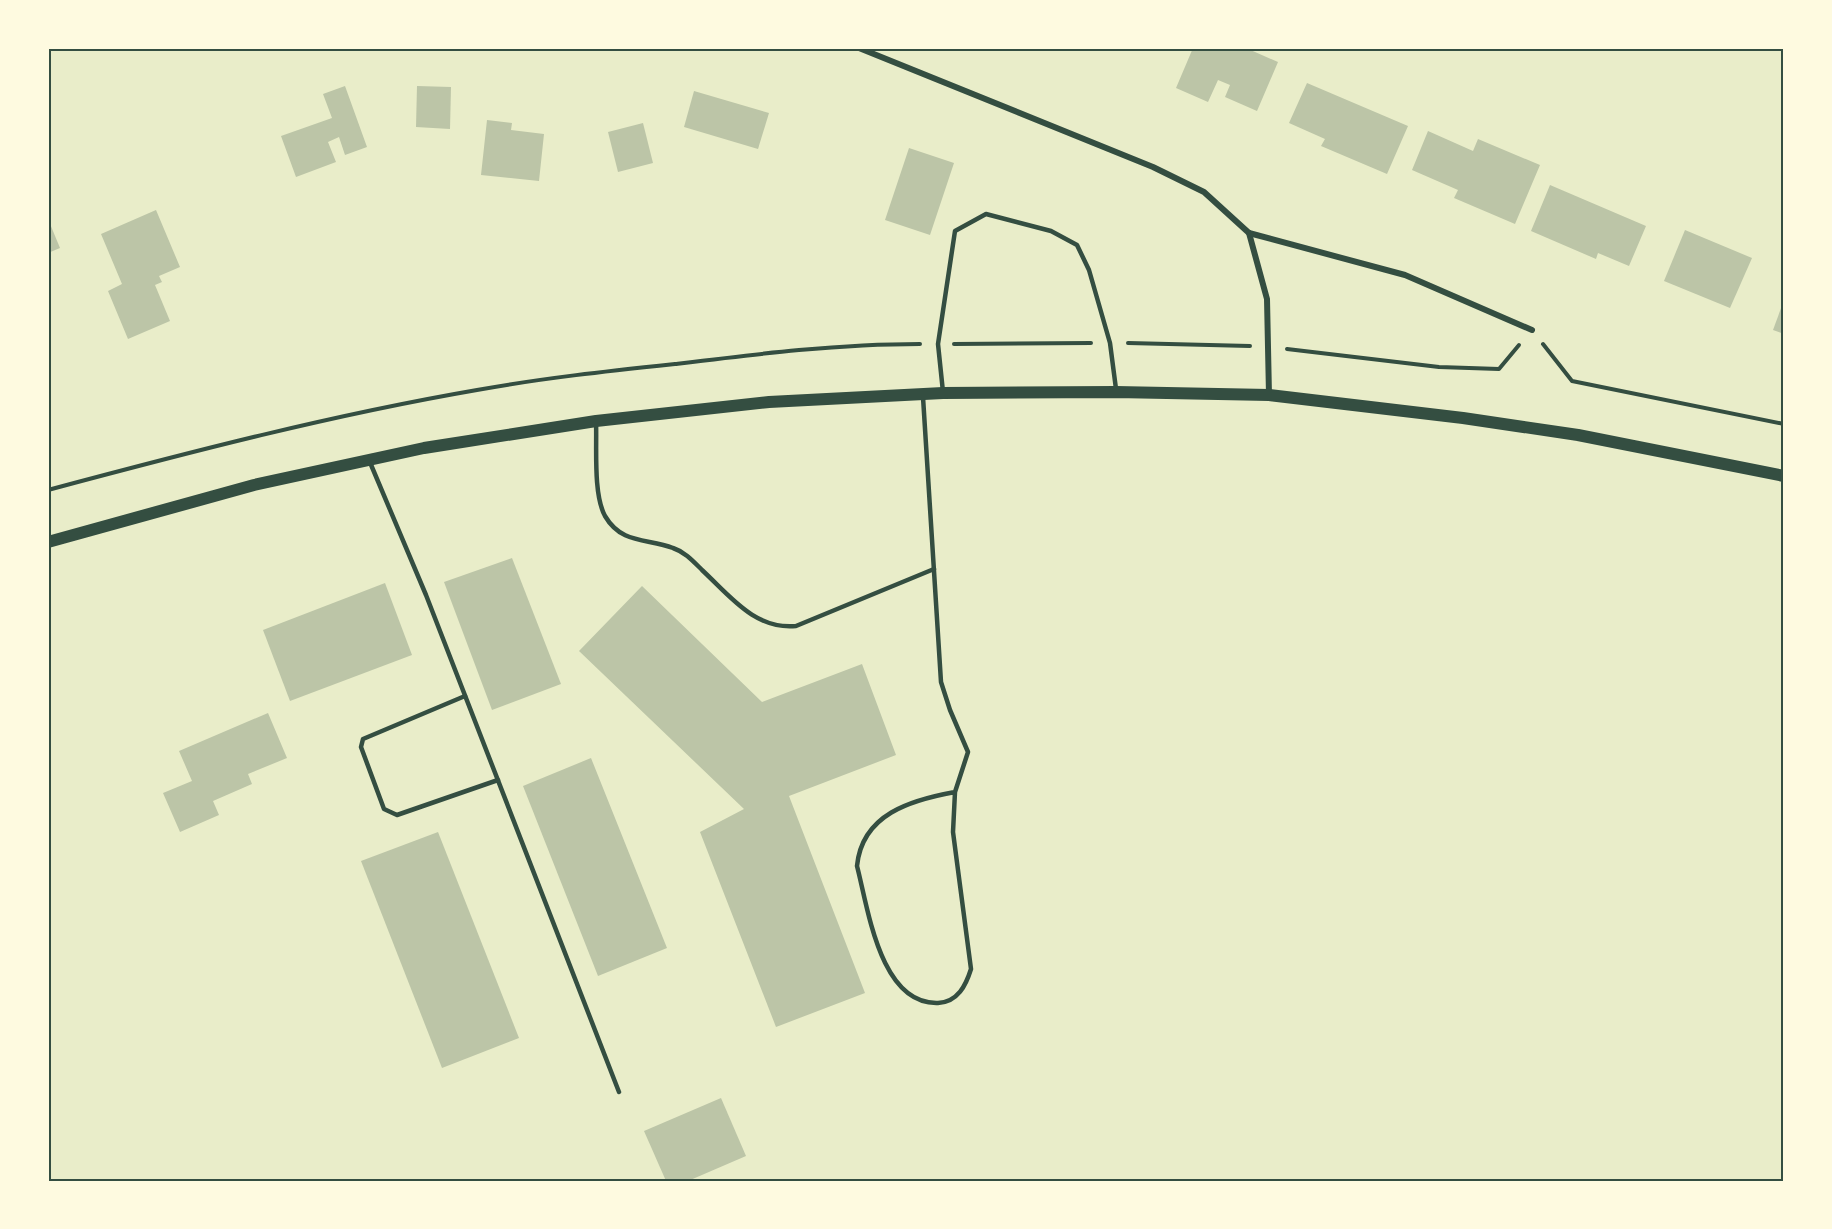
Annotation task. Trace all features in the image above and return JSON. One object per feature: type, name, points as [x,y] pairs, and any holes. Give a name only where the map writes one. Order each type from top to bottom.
[{"type":"main road","points":[[48,542],[254,485],[424,448],[596,421],[769,402],[943,393],[1116,392],[1269,395],[1463,418],[1578,435],[1784,477]]},
{"type":"street","points":[[859,48],[1153,167],[1204,192],[1249,233],[1406,275],[1532,330]]},
{"type":"street","points":[[1249,233],[1267,300],[1269,395]]},
{"type":"lane","points":[[943,393],[938,344],[955,231],[986,214],[1051,231],[1077,245],[1089,270],[1110,343],[1116,392]]},
{"type":"lane","points":[[923,394],[942,682],[950,710],[968,752],[954,792],[953,832],[970,969],[965,986],[956,996],[941,1003],[925,1002],[907,992],[892,978],[878,948],[857,866],[858,853],[871,830],[891,812],[920,798],[954,792]]},
{"type":"lane","points":[[596,421],[599,500],[606,517],[616,529],[633,538],[675,548],[689,557],[746,611],[766,623],[781,627],[796,626],[934,569]]},
{"type":"lane","points":[[369,460],[426,595],[619,1092]]},
{"type":"lane","points":[[465,696],[363,739],[361,747],[384,808],[397,815],[498,780]]},
{"type":"building","points":[[1193,48],[1246,48],[1278,62],[1257,111],[1225,97],[1230,85],[1218,80],[1208,102],[1176,88]]},
{"type":"building","points":[[1307,83],[1408,126],[1387,174],[1321,146],[1325,139],[1289,123]]},
{"type":"building","points":[[345,86],[367,147],[345,155],[339,137],[328,142],[336,162],[296,177],[281,136],[332,118],[323,94]]},
{"type":"building","points":[[417,86],[451,87],[450,129],[416,127]]},
{"type":"building","points":[[694,91],[769,113],[758,149],[684,127]]},
{"type":"building","points":[[487,120],[512,123],[511,130],[544,134],[539,181],[481,175]]},
{"type":"building","points":[[643,123],[653,163],[618,172],[608,132]]},
{"type":"building","points":[[1428,131],[1473,151],[1478,139],[1540,165],[1515,224],[1454,198],[1458,190],[1412,170]]},
{"type":"building","points":[[909,148],[954,163],[930,235],[885,220]]},
{"type":"building","points":[[1550,185],[1646,226],[1629,266],[1598,253],[1596,259],[1531,231]]},
{"type":"building","points":[[156,210],[180,267],[159,276],[162,282],[155,285],[170,321],[128,339],[108,291],[122,284],[101,234]]},
{"type":"building","points":[[48,219],[60,248],[48,253]]},
{"type":"building","points":[[1685,230],[1752,258],[1730,308],[1664,281]]},
{"type":"building","points":[[1784,300],[1784,334],[1773,330]]},
{"type":"building","points":[[512,558],[561,684],[492,710],[444,582]]},
{"type":"building","points":[[385,583],[412,655],[290,701],[263,630]]},
{"type":"building","points":[[642,586],[762,702],[862,664],[896,755],[789,796],[865,993],[776,1027],[700,832],[744,809],[579,651]]},
{"type":"building","points":[[268,713],[287,758],[248,774],[252,784],[213,801],[219,815],[180,832],[163,793],[192,781],[179,751]]},
{"type":"building","points":[[591,758],[667,948],[598,976],[523,786]]},
{"type":"building","points":[[438,832],[519,1038],[442,1068],[361,861]]},
{"type":"building","points":[[721,1098],[746,1156],[688,1181],[666,1181],[644,1131]]}]
